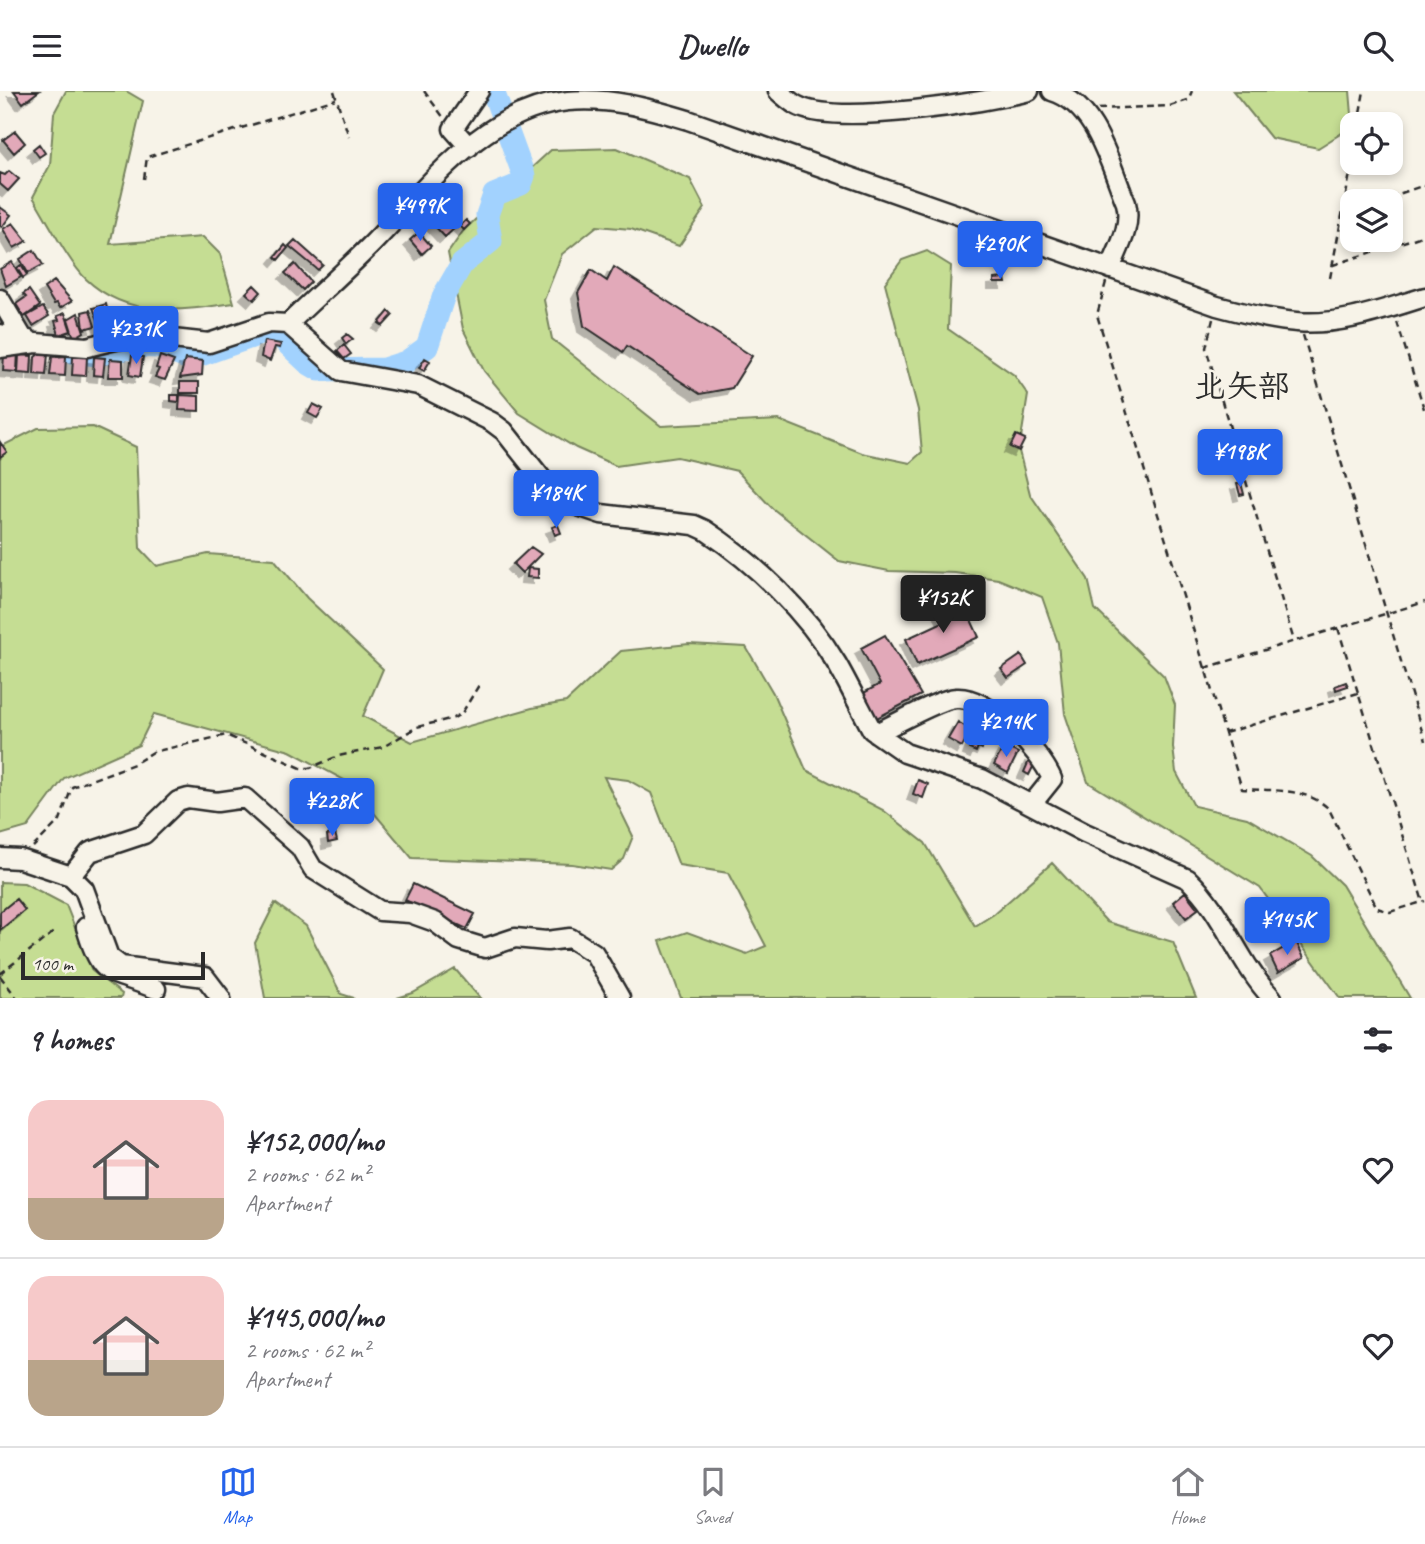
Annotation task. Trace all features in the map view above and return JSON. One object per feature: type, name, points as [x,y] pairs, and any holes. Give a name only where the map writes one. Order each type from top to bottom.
[{"type":"street","points":[[469,147],[453,129],[479,91]]},
{"type":"street","points":[[778,91],[799,107],[835,114],[964,105],[1029,91]]},
{"type":"street","points":[[1052,91],[1073,101],[1085,113],[1098,136],[1129,216],[1110,269]]},
{"type":"street","points":[[288,324],[469,147],[489,131],[540,108],[565,101],[618,102],[688,120],[1217,306],[1299,323],[1340,320],[1425,297]]},
{"type":"street","points":[[0,299],[29,340]]},
{"type":"street","points":[[0,334],[87,347],[135,335],[209,343],[268,323],[288,324],[341,371],[418,384],[492,422],[504,431],[546,484],[572,505],[601,514],[694,525],[718,538],[774,588],[810,626],[836,662],[876,733],[905,753],[954,767],[1085,833],[1188,879],[1214,910],[1247,967],[1272,998]]},
{"type":"street","points":[[0,348],[29,340]]},
{"type":"street","points":[[876,733],[945,700],[958,697],[981,707],[1020,733],[1046,765],[1052,779],[1032,804]]},
{"type":"street","points":[[71,876],[90,852],[144,834],[178,801],[188,797],[217,802],[245,798],[300,847],[313,869],[380,911],[410,913],[435,922],[459,940],[485,949],[516,939],[547,941],[570,938],[594,953],[620,998]]},
{"type":"street","points":[[0,859],[20,859],[71,876],[84,889],[109,957],[121,966],[205,977],[221,998]]},
{"type":"street","points":[[0,869],[19,869],[64,887],[76,897],[82,926],[98,962],[109,972],[156,989]]},
{"type":"path","points":[[334,91],[349,137]]},
{"type":"path","points":[[424,91],[453,129]]},
{"type":"path","points":[[1085,113],[1095,109],[1170,106],[1188,100],[1192,91]]},
{"type":"path","points":[[1360,112],[1364,91]]},
{"type":"path","points":[[144,180],[147,157],[336,99]]},
{"type":"path","points":[[1403,192],[1425,185]]},
{"type":"path","points":[[1330,278],[1340,232]]},
{"type":"path","points":[[1333,265],[1425,235]]},
{"type":"path","points":[[1110,269],[1097,315],[1242,789],[1317,797],[1329,809],[1377,908],[1390,912],[1424,901],[1338,628]]},
{"type":"path","points":[[1217,306],[1206,348],[1294,641]]},
{"type":"path","points":[[1392,307],[1425,412]]},
{"type":"path","points":[[1299,323],[1425,741]]},
{"type":"path","points":[[1205,668],[1425,602]]},
{"type":"path","points":[[20,859],[60,820],[72,787],[134,764],[153,752],[226,735],[301,768],[310,768],[338,756],[383,747],[417,727],[454,717],[462,713],[479,685]]},
{"type":"path","points":[[1225,733],[1358,693]]},
{"type":"path","points":[[17,998],[0,975],[55,930]]},
{"type":"green space","points":[[66,91],[126,91],[143,101],[110,244],[203,237],[220,254],[234,303],[175,309],[137,306],[102,292],[79,272],[33,197],[50,165],[54,113]]},
{"type":"green space","points":[[1233,91],[1350,91],[1352,112],[1340,112],[1340,134],[1318,148],[1271,138]]},
{"type":"green space","points":[[617,148],[690,179],[705,208],[679,246],[631,229],[597,226],[562,254],[544,300],[552,339],[661,426],[779,420],[862,453],[910,463],[922,452],[918,410],[885,283],[902,260],[927,251],[951,266],[948,329],[1014,375],[1028,395],[1019,451],[1030,494],[1088,579],[1095,609],[1164,676],[1175,705],[1173,747],[1176,772],[1194,806],[1247,818],[1312,856],[1342,885],[1410,998],[1340,998],[1260,888],[1088,782],[1065,714],[1058,643],[1042,597],[998,579],[955,573],[889,571],[839,561],[772,508],[737,471],[677,457],[616,466],[576,448],[519,413],[484,371],[463,329],[448,253],[464,230],[551,150]]},
{"type":"green space","points":[[93,427],[136,447],[140,548],[157,566],[208,554],[274,559],[307,598],[383,669],[363,716],[412,742],[532,708],[566,702],[621,651],[689,644],[746,647],[773,693],[806,770],[883,810],[925,843],[975,926],[994,914],[1052,863],[1107,922],[1173,942],[1196,998],[681,998],[660,941],[687,932],[747,954],[766,946],[728,873],[679,865],[651,793],[628,780],[604,777],[633,836],[624,859],[611,870],[572,864],[412,858],[348,782],[290,751],[154,714],[139,745],[64,778],[28,827],[0,835],[0,447],[38,428]]},
{"type":"green space","points":[[0,882],[24,883],[66,905],[92,971],[122,994],[121,998],[0,998]]},
{"type":"green space","points":[[275,903],[306,926],[341,994],[354,998],[265,998],[255,943]]},
{"type":"green space","points":[[455,969],[480,998],[397,998],[413,993]]},
{"type":"building","points":[[14,91],[39,91],[23,103]]},
{"type":"building","points":[[15,131],[25,143],[14,153],[3,140]]},
{"type":"building","points":[[39,144],[45,153],[39,157],[33,149]]},
{"type":"building","points":[[9,171],[19,179],[8,191],[0,184],[0,173],[5,175]]},
{"type":"building","points":[[0,207],[11,215],[2,227],[0,226]]},
{"type":"building","points":[[441,215],[454,229],[445,237],[432,223]]},
{"type":"building","points":[[466,220],[470,224],[464,230],[460,226]]},
{"type":"building","points":[[13,223],[27,241],[14,248],[3,229]]},
{"type":"building","points":[[419,232],[431,246],[422,254],[410,240]]},
{"type":"building","points":[[295,240],[323,265],[318,270],[289,246]]},
{"type":"building","points":[[285,245],[288,248],[278,260],[275,257]]},
{"type":"building","points":[[34,250],[43,265],[28,273],[20,259]]},
{"type":"building","points":[[12,262],[21,277],[6,286],[0,269]]},
{"type":"building","points":[[295,264],[311,282],[303,290],[285,273]]},
{"type":"building","points":[[21,265],[27,275],[23,278],[17,268]]},
{"type":"building","points":[[614,267],[752,356],[732,388],[700,394],[627,346],[623,352],[584,326],[578,293],[591,270],[607,281]]},
{"type":"building","points":[[1005,278],[1006,283],[994,283],[994,279]]},
{"type":"building","points":[[54,281],[72,301],[60,308],[57,303],[54,304],[44,288]]},
{"type":"building","points":[[254,285],[261,292],[254,300],[246,293]]},
{"type":"building","points":[[29,290],[40,306],[24,317],[16,304],[26,297],[23,294]]},
{"type":"building","points":[[106,304],[112,331],[104,334],[93,308]]},
{"type":"building","points":[[43,307],[49,316],[33,326],[27,316]]},
{"type":"building","points":[[90,310],[95,326],[84,329],[82,312]]},
{"type":"building","points":[[389,311],[393,315],[383,326],[379,323]]},
{"type":"building","points":[[65,313],[71,331],[59,335],[55,321],[59,320],[57,316]]},
{"type":"building","points":[[78,313],[84,332],[74,338],[68,319]]},
{"type":"building","points":[[347,334],[353,339],[346,344],[342,338]]},
{"type":"building","points":[[264,341],[281,344],[280,348],[275,347],[270,361],[261,357]]},
{"type":"building","points":[[344,345],[351,354],[344,359],[337,351]]},
{"type":"building","points":[[18,351],[17,372],[3,371],[4,354]]},
{"type":"building","points":[[48,354],[46,375],[34,374],[35,357]]},
{"type":"building","points":[[19,355],[32,356],[31,374],[18,373]]},
{"type":"building","points":[[132,355],[143,357],[140,377],[129,375]]},
{"type":"building","points":[[66,356],[65,376],[50,375],[52,357]]},
{"type":"building","points":[[160,356],[174,361],[165,380],[155,377]]},
{"type":"building","points":[[73,357],[87,357],[86,376],[72,375]]},
{"type":"building","points":[[94,357],[105,358],[103,376],[93,375]]},
{"type":"building","points":[[425,358],[430,361],[424,371],[419,368]]},
{"type":"building","points":[[110,359],[123,360],[123,377],[108,377]]},
{"type":"building","points":[[185,359],[203,361],[202,375],[180,378]]},
{"type":"building","points":[[180,382],[199,382],[199,393],[180,393]]},
{"type":"building","points":[[171,395],[179,395],[179,402],[171,401]]},
{"type":"building","points":[[180,395],[199,396],[199,411],[179,410]]},
{"type":"building","points":[[313,404],[323,409],[317,418],[308,413]]},
{"type":"building","points":[[1016,435],[1025,439],[1019,451],[1010,447]]},
{"type":"building","points":[[0,442],[7,452],[0,457]]},
{"type":"building","points":[[1241,483],[1244,494],[1240,495],[1237,484]]},
{"type":"building","points":[[558,525],[561,533],[555,535],[552,527]]},
{"type":"building","points":[[531,547],[541,554],[522,573],[513,564]]},
{"type":"building","points":[[528,568],[538,569],[538,578],[527,577]]},
{"type":"building","points":[[952,601],[958,615],[967,611],[979,637],[917,665],[906,639],[945,621],[939,607]]},
{"type":"building","points":[[885,635],[921,695],[873,720],[860,695],[880,684],[861,648]]},
{"type":"building","points":[[1021,655],[1027,665],[1008,678],[1001,669]]},
{"type":"building","points":[[1346,682],[1348,686],[1336,690],[1335,686]]},
{"type":"building","points":[[958,722],[971,730],[962,747],[948,739]]},
{"type":"building","points":[[974,736],[986,741],[982,749],[978,747],[976,752],[969,749]]},
{"type":"building","points":[[1004,746],[1018,753],[1008,773],[994,765]]},
{"type":"building","points":[[1031,756],[1037,759],[1029,775],[1024,772]]},
{"type":"building","points":[[918,780],[928,784],[923,798],[913,794]]},
{"type":"building","points":[[335,833],[337,841],[328,843],[327,835]]},
{"type":"building","points":[[413,884],[475,914],[467,929],[405,900]]},
{"type":"building","points":[[1185,892],[1198,909],[1186,918],[1173,902]]},
{"type":"building","points":[[16,899],[25,910],[0,930],[0,912]]},
{"type":"building","points":[[1296,941],[1304,958],[1278,973],[1270,956]]},
{"type":"waterway","points":[[63,351],[97,355],[140,346],[158,347],[184,357],[198,356],[260,334],[276,333],[308,363],[320,370],[384,369],[406,362],[427,347],[444,295],[462,264],[491,241],[487,215],[494,195],[521,184],[524,176],[493,91]]},
{"type":"district","name":"北矢部","points":[[1242,386]]}]
